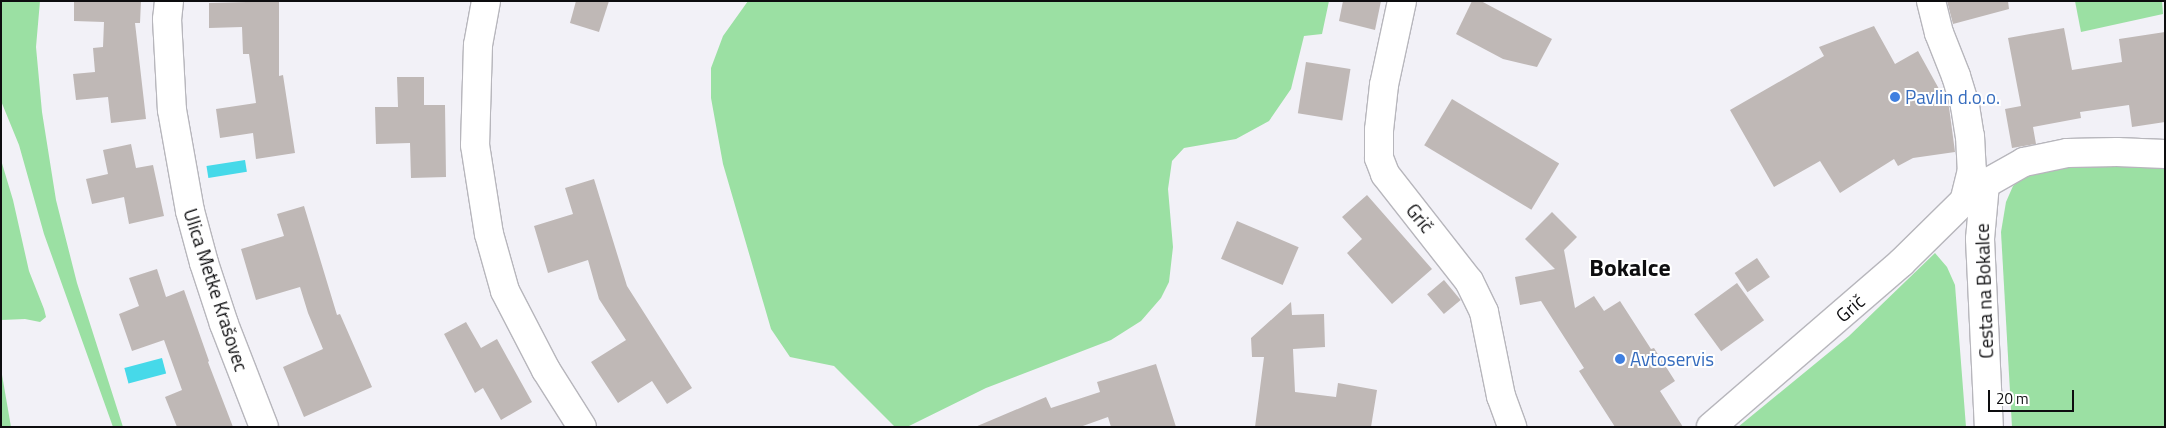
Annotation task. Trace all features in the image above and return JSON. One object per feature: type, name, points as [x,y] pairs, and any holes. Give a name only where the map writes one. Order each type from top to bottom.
[{"type":"street","name":"Ulica Metke Krašovec","points":[[169,1],[167,19],[172,110],[190,212],[224,324],[264,427]]},
{"type":"street","points":[[486,1],[478,45],[474,145],[489,234],[505,291],[546,370],[582,427]]},
{"type":"street","name":"Grič","points":[[1402,1],[1384,85],[1379,130],[1379,158],[1385,174],[1469,281],[1484,312],[1502,396],[1512,427]]},
{"type":"street","name":"Cesta na Bokalce","points":[[1931,1],[1939,33],[1956,76],[1965,106],[1970,136],[1974,193],[1980,238],[1989,427]]},
{"type":"street","name":"Grič","points":[[1711,427],[1894,270],[1974,193],[2024,162],[2067,154],[2117,152],[2165,154]]},
{"type":"green space","points":[[1,1],[40,1],[36,47],[42,112],[56,200],[77,283],[123,427],[113,427],[44,234],[19,145],[1,101]]},
{"type":"green space","points":[[748,1],[1329,1],[1322,34],[1304,36],[1291,89],[1269,121],[1236,139],[1184,148],[1172,161],[1168,189],[1173,247],[1169,282],[1161,298],[1141,321],[1111,340],[986,388],[907,427],[895,427],[834,366],[790,357],[771,329],[723,164],[711,98],[711,68],[723,36]]},
{"type":"green space","points":[[2075,1],[2162,1],[2163,14],[2081,32]]},
{"type":"green space","points":[[1,160],[13,200],[29,271],[46,317],[40,322],[25,319],[1,320]]},
{"type":"green space","points":[[2071,165],[2165,165],[2165,427],[2012,427],[2001,232],[2006,202],[2013,186],[2030,172]]},
{"type":"green space","points":[[1935,253],[1947,267],[1955,285],[1966,427],[1738,427],[1849,336]]},
{"type":"green space","points":[[1,369],[11,427],[1,427]]},
{"type":"water","points":[[245,160],[247,172],[208,178],[206,166]]},
{"type":"water","points":[[162,358],[166,373],[128,384],[124,368]]},
{"type":"building","points":[[74,1],[141,1],[140,23],[135,23],[146,119],[111,123],[108,97],[76,100],[73,74],[95,72],[93,48],[103,47],[104,22],[74,21]]},
{"type":"building","points":[[279,1],[279,76],[283,75],[295,153],[256,159],[253,133],[220,138],[216,109],[256,103],[249,54],[243,54],[242,27],[209,28],[209,3]]},
{"type":"building","points":[[576,1],[609,1],[599,32],[570,23]]},
{"type":"building","points":[[1343,1],[1381,1],[1375,30],[1339,21]]},
{"type":"building","points":[[1472,1],[1481,1],[1552,39],[1537,67],[1503,59],[1456,34]]},
{"type":"building","points":[[1947,1],[2008,1],[2009,9],[1953,24]]},
{"type":"building","points":[[1874,26],[1895,64],[1918,51],[1949,107],[1955,152],[1913,158],[1898,166],[1894,159],[1840,193],[1820,161],[1774,187],[1730,110],[1824,56],[1819,47]]},
{"type":"building","points":[[2064,28],[2072,70],[2122,62],[2119,39],[2165,32],[2165,122],[2132,127],[2129,105],[2080,112],[2081,118],[2033,127],[2036,144],[2012,148],[2005,109],[2021,106],[2008,38]]},
{"type":"building","points":[[1306,62],[1350,69],[1342,120],[1298,113]]},
{"type":"building","points":[[397,77],[424,77],[424,105],[445,105],[446,177],[411,178],[410,143],[376,144],[375,107],[398,107]]},
{"type":"building","points":[[1452,99],[1559,163],[1531,210],[1424,145]]},
{"type":"building","points":[[131,144],[136,168],[153,165],[164,216],[129,224],[124,197],[92,204],[86,179],[108,174],[103,150]]},
{"type":"building","points":[[594,179],[627,286],[692,388],[667,404],[652,381],[618,403],[591,362],[626,340],[599,299],[588,260],[548,273],[534,226],[573,214],[565,188]]},
{"type":"building","points":[[1367,195],[1432,269],[1392,304],[1347,253],[1362,239],[1342,217]]},
{"type":"building","points":[[304,206],[337,315],[340,314],[372,387],[304,417],[283,367],[323,349],[308,313],[300,287],[256,300],[241,249],[284,236],[277,214]]},
{"type":"building","name":"Avtoservis","points":[[1552,212],[1577,237],[1564,250],[1575,308],[1594,296],[1604,311],[1620,301],[1651,349],[1654,348],[1675,381],[1660,391],[1683,427],[1615,427],[1579,371],[1584,368],[1541,301],[1520,305],[1515,277],[1555,269],[1525,239]]},
{"type":"building","points":[[1237,221],[1299,247],[1283,285],[1221,259]]},
{"type":"building","points":[[1757,258],[1770,277],[1747,292],[1735,273]]},
{"type":"building","points":[[157,269],[166,297],[184,290],[208,362],[233,427],[177,427],[165,397],[182,390],[164,340],[132,351],[119,314],[139,306],[129,278]]},
{"type":"building","points":[[1444,280],[1461,300],[1444,314],[1427,294]]},
{"type":"building","points":[[1737,283],[1764,320],[1721,351],[1694,314]]},
{"type":"building","points":[[1291,302],[1292,315],[1324,314],[1325,347],[1293,349],[1295,392],[1336,397],[1338,383],[1377,390],[1371,427],[1255,427],[1264,357],[1252,357],[1251,338]]},
{"type":"building","points":[[466,322],[481,348],[497,339],[532,402],[501,420],[483,388],[475,393],[444,334]]},
{"type":"building","points":[[1156,364],[1176,427],[1111,427],[1108,417],[1080,427],[975,427],[1046,397],[1051,408],[1100,392],[1097,382]]},
{"type":"place","name":"Pavlin d.o.o.","points":[[1895,97]]},
{"type":"place","name":"Avtoservis","points":[[1620,359]]},
{"type":"district","name":"Bokalce","points":[[1630,268]]}]
